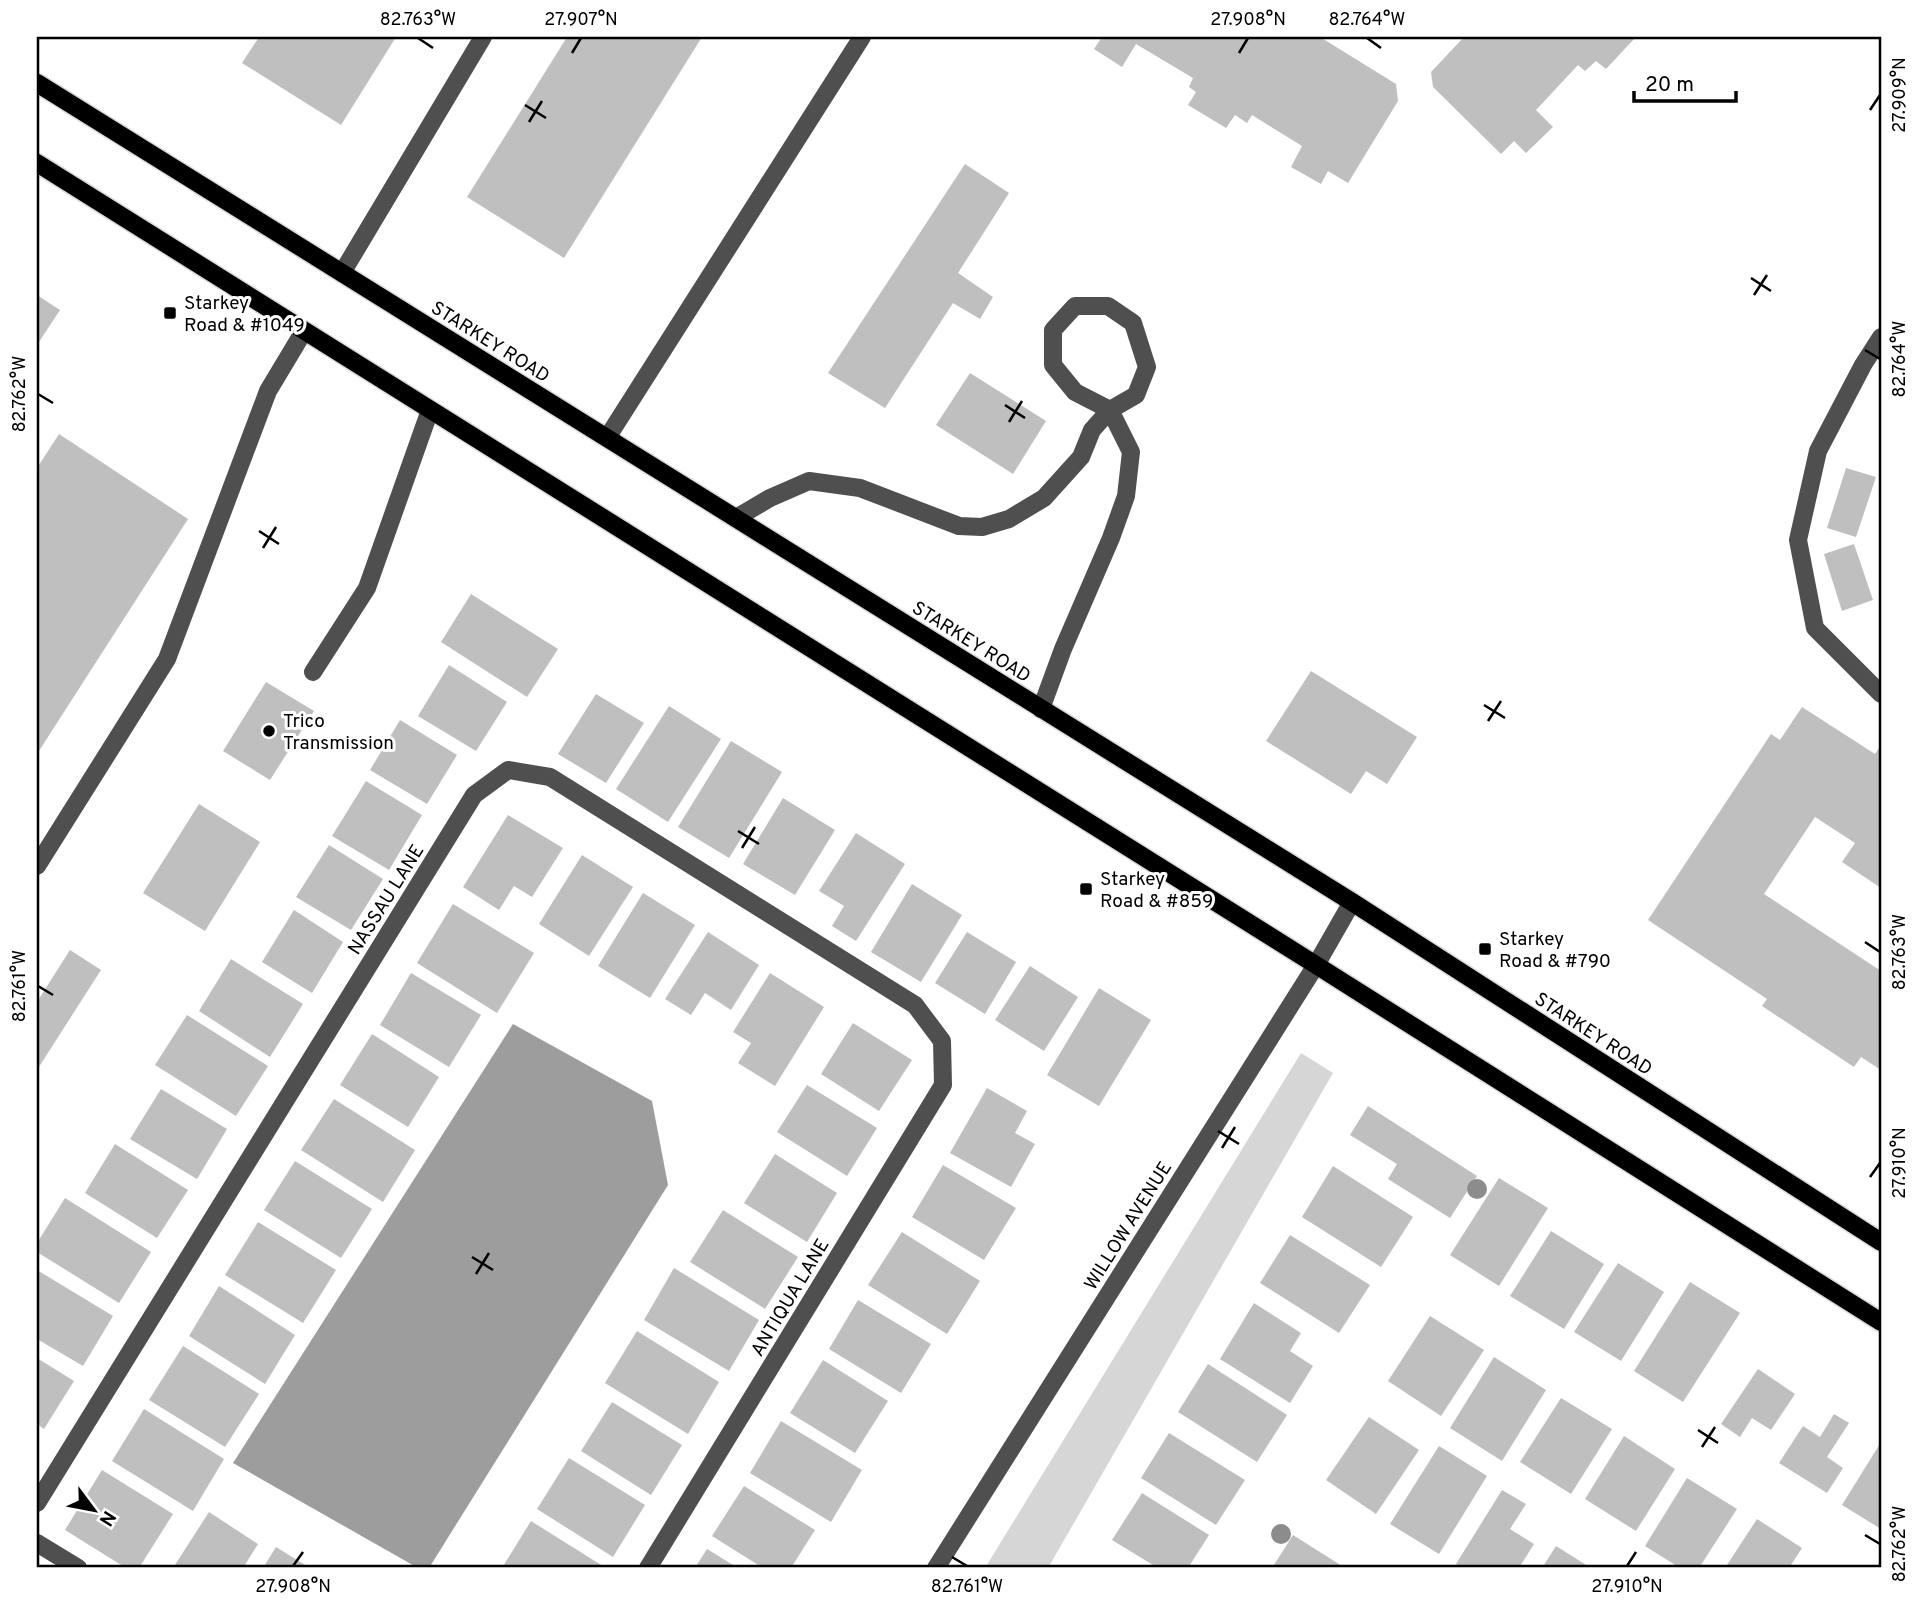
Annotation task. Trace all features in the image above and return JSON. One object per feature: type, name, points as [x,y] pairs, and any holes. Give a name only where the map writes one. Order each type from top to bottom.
[{"type":"main road","name":"STARKEY ROAD","points":[[37,83],[1352,902],[1881,1242]]},
{"type":"main road","points":[[37,163],[1881,1322]]},
{"type":"street","points":[[342,273],[483,37]]},
{"type":"street","points":[[607,438],[862,37]]},
{"type":"street","points":[[736,519],[770,498],[808,481],[860,488],[959,526],[982,527],[1009,519],[1044,498],[1081,457],[1092,430],[1110,410],[1136,395],[1147,367],[1133,323],[1108,306],[1075,306],[1053,330],[1053,365],[1075,392],[1110,410],[1131,452],[1126,496],[1041,709]]},
{"type":"street","points":[[37,866],[167,659],[268,391],[304,331]]},
{"type":"street","points":[[1881,337],[1863,365],[1818,451],[1798,540],[1815,628],[1881,694]]},
{"type":"street","points":[[313,672],[367,588],[430,410]]},
{"type":"street","name":"NASSAU LANE","points":[[37,1503],[474,795],[508,770],[550,777],[915,1006],[943,1041]]},
{"type":"street","name":"WILLOW AVENUE","points":[[936,1568],[1316,965],[1352,902]]},
{"type":"street","name":"ANTIQUA LANE","points":[[648,1568],[943,1084],[943,1041]]},
{"type":"street","points":[[37,1543],[78,1568]]},
{"type":"shaded area","points":[[513,1024],[652,1101],[668,1185],[429,1568],[418,1568],[233,1463]]},
{"type":"shaded area","points":[[1301,1053],[1333,1073],[1048,1568],[985,1568]]},
{"type":"building","points":[[259,37],[396,37],[341,125],[242,63]]},
{"type":"building","points":[[567,37],[702,37],[564,258],[467,197]]},
{"type":"building","points":[[1102,37],[1320,37],[1396,84],[1398,101],[1348,183],[1328,171],[1321,184],[1291,167],[1302,146],[1252,115],[1247,123],[1235,115],[1226,128],[1188,105],[1196,92],[1189,87],[1193,78],[1136,44],[1122,67],[1094,49]]},
{"type":"building","points":[[1464,37],[1635,38],[1606,69],[1596,61],[1585,71],[1578,65],[1536,110],[1553,127],[1526,153],[1514,141],[1501,154],[1433,87],[1431,72]]},
{"type":"building","points":[[965,164],[1009,193],[958,273],[993,297],[980,319],[953,303],[885,408],[828,373]]},
{"type":"building","points":[[37,295],[60,310],[37,345]]},
{"type":"building","points":[[970,373],[1046,421],[1013,474],[936,425]]},
{"type":"building","points":[[59,434],[188,519],[37,754],[37,468]]},
{"type":"building","points":[[1846,468],[1876,477],[1856,537],[1827,528]]},
{"type":"building","points":[[1854,544],[1873,600],[1842,611],[1824,554]]},
{"type":"building","points":[[471,594],[558,649],[527,697],[441,642]]},
{"type":"building","points":[[449,665],[507,702],[476,751],[418,716]]},
{"type":"building","points":[[1311,671],[1417,737],[1387,784],[1366,771],[1351,794],[1266,741]]},
{"type":"building","name":"Trico Transmission","points":[[266,682],[314,711],[270,780],[223,751]]},
{"type":"building","points":[[596,694],[644,723],[606,783],[558,754]]},
{"type":"building","points":[[669,706],[721,739],[668,822],[616,789]]},
{"type":"building","points":[[1802,707],[1875,754],[1881,745],[1881,888],[1842,862],[1855,843],[1815,817],[1764,894],[1881,971],[1881,1070],[1861,1057],[1854,1067],[1762,1006],[1767,999],[1648,920],[1771,734],[1780,740]]},
{"type":"building","points":[[400,720],[457,755],[427,804],[370,770]]},
{"type":"building","points":[[731,741],[782,772],[729,858],[678,827]]},
{"type":"building","points":[[366,781],[422,815],[389,870],[332,836]]},
{"type":"building","points":[[783,798],[835,830],[795,895],[743,864]]},
{"type":"building","points":[[199,804],[260,842],[205,931],[143,893]]},
{"type":"building","points":[[508,815],[563,848],[532,897],[514,886],[499,910],[463,887]]},
{"type":"building","points":[[856,833],[905,864],[856,941],[832,926],[844,906],[819,891]]},
{"type":"building","points":[[329,845],[383,879],[351,930],[296,897]]},
{"type":"building","points":[[582,855],[633,887],[589,956],[539,924]]},
{"type":"building","points":[[912,884],[962,915],[921,982],[871,952]]},
{"type":"building","points":[[643,893],[695,925],[650,998],[598,966]]},
{"type":"building","points":[[453,904],[534,953],[497,1013],[417,963]]},
{"type":"building","points":[[294,910],[343,942],[312,993],[262,962]]},
{"type":"building","points":[[708,932],[759,965],[731,1010],[705,993],[691,1015],[665,999]]},
{"type":"building","points":[[967,932],[1016,962],[985,1014],[935,983]]},
{"type":"building","points":[[70,950],[101,970],[37,1070],[37,1002]]},
{"type":"building","points":[[231,959],[303,1004],[270,1057],[199,1011]]},
{"type":"building","points":[[1030,966],[1078,997],[1044,1051],[995,1020]]},
{"type":"building","points":[[411,973],[481,1015],[449,1067],[380,1025]]},
{"type":"building","points":[[770,973],[824,1007],[775,1086],[738,1063],[751,1043],[733,1032]]},
{"type":"building","points":[[1099,988],[1151,1020],[1099,1106],[1047,1075]]},
{"type":"building","points":[[187,1015],[268,1066],[236,1116],[155,1065]]},
{"type":"building","points":[[853,1023],[912,1060],[879,1111],[821,1074]]},
{"type":"building","points":[[372,1034],[439,1077],[408,1127],[340,1085]]},
{"type":"building","points":[[807,1085],[877,1128],[847,1176],[777,1132]]},
{"type":"building","points":[[987,1088],[1027,1111],[1015,1133],[1035,1144],[1011,1187],[950,1153]]},
{"type":"building","points":[[161,1089],[227,1129],[197,1179],[130,1139]]},
{"type":"building","points":[[334,1099],[415,1150],[383,1202],[301,1150]]},
{"type":"building","points":[[1368,1106],[1477,1176],[1450,1218],[1388,1179],[1397,1164],[1350,1135]]},
{"type":"building","points":[[115,1144],[188,1190],[157,1238],[85,1193]]},
{"type":"building","points":[[775,1154],[837,1193],[807,1242],[744,1203]]},
{"type":"building","points":[[295,1161],[372,1209],[341,1258],[264,1210]]},
{"type":"building","points":[[943,1165],[1016,1208],[984,1260],[912,1217]]},
{"type":"building","points":[[1333,1166],[1413,1217],[1381,1267],[1302,1217]]},
{"type":"building","points":[[1499,1178],[1548,1208],[1499,1286],[1450,1255]]},
{"type":"building","points":[[65,1198],[151,1252],[119,1303],[37,1252],[37,1243]]},
{"type":"building","points":[[723,1210],[798,1257],[765,1309],[690,1262]]},
{"type":"building","points":[[258,1222],[336,1270],[303,1323],[225,1275]]},
{"type":"building","points":[[1551,1231],[1604,1264],[1564,1329],[1510,1296]]},
{"type":"building","points":[[902,1232],[980,1281],[947,1334],[868,1285]]},
{"type":"building","points":[[1290,1235],[1370,1285],[1339,1333],[1260,1283]]},
{"type":"building","points":[[1618,1263],[1664,1292],[1621,1361],[1574,1332]]},
{"type":"building","points":[[674,1268],[759,1320],[729,1371],[644,1320]]},
{"type":"building","points":[[37,1270],[113,1316],[83,1366],[37,1339]]},
{"type":"building","points":[[1690,1282],[1740,1313],[1683,1402],[1634,1371]]},
{"type":"building","points":[[219,1286],[295,1335],[265,1384],[189,1336]]},
{"type":"building","points":[[858,1300],[931,1344],[901,1393],[829,1349]]},
{"type":"building","points":[[1254,1303],[1301,1333],[1290,1351],[1313,1366],[1290,1403],[1220,1359]]},
{"type":"building","points":[[1430,1316],[1484,1350],[1441,1416],[1388,1381]]},
{"type":"building","points":[[637,1331],[719,1382],[688,1434],[605,1383]]},
{"type":"building","points":[[183,1346],[259,1394],[225,1447],[149,1400]]},
{"type":"building","points":[[1494,1357],[1546,1390],[1502,1461],[1450,1428]]},
{"type":"building","points":[[37,1358],[74,1381],[44,1429],[37,1424]]},
{"type":"building","points":[[823,1360],[888,1401],[855,1453],[790,1413]]},
{"type":"building","points":[[1208,1364],[1287,1415],[1257,1462],[1178,1412]]},
{"type":"building","points":[[1758,1369],[1795,1394],[1771,1430],[1752,1418],[1740,1437],[1721,1424]]},
{"type":"building","points":[[1561,1398],[1612,1429],[1571,1494],[1520,1462]]},
{"type":"building","points":[[612,1402],[682,1445],[651,1495],[581,1451]]},
{"type":"building","points":[[144,1409],[224,1459],[193,1511],[112,1461]]},
{"type":"building","points":[[1834,1414],[1849,1423],[1827,1457],[1843,1468],[1827,1493],[1779,1463],[1803,1426],[1820,1437]]},
{"type":"building","points":[[1369,1417],[1419,1450],[1376,1514],[1326,1480]]},
{"type":"building","points":[[781,1421],[862,1470],[831,1522],[750,1473]]},
{"type":"building","points":[[1169,1433],[1245,1480],[1216,1525],[1141,1478]]},
{"type":"building","points":[[1624,1436],[1675,1469],[1636,1531],[1585,1499]]},
{"type":"building","points":[[1881,1442],[1881,1529],[1842,1505]]},
{"type":"building","points":[[1439,1446],[1487,1476],[1439,1554],[1390,1524]]},
{"type":"building","points":[[569,1458],[645,1505],[613,1557],[537,1509]]},
{"type":"building","points":[[102,1470],[173,1514],[139,1568],[126,1568],[65,1530]]},
{"type":"building","points":[[1687,1478],[1737,1509],[1699,1568],[1680,1568],[1645,1546]]},
{"type":"building","points":[[744,1486],[815,1530],[791,1568],[763,1568],[712,1536]]},
{"type":"building","points":[[1502,1490],[1526,1504],[1510,1529],[1534,1544],[1519,1568],[1463,1568],[1456,1564]]},
{"type":"building","points":[[1142,1493],[1209,1535],[1188,1568],[1158,1568],[1112,1540]]},
{"type":"building","points":[[209,1512],[258,1544],[243,1568],[173,1568]]},
{"type":"building","points":[[1757,1519],[1802,1548],[1789,1568],[1725,1568]]},
{"type":"building","points":[[531,1521],[606,1568],[502,1568]]},
{"type":"building","points":[[1293,1535],[1342,1566],[1272,1568]]},
{"type":"building","points":[[1556,1546],[1591,1568],[1542,1568]]},
{"type":"building","points":[[276,1547],[310,1568],[263,1568]]},
{"type":"building","points":[[707,1549],[738,1568],[695,1568]]},
{"type":"place","name":"Starkey Road & #1049","points":[[170,313]]},
{"type":"place","name":"Trico Transmission","points":[[269,731]]},
{"type":"place","name":"Starkey Road & #859","points":[[1086,889]]},
{"type":"place","name":"Starkey Road & #790","points":[[1485,949]]}]
